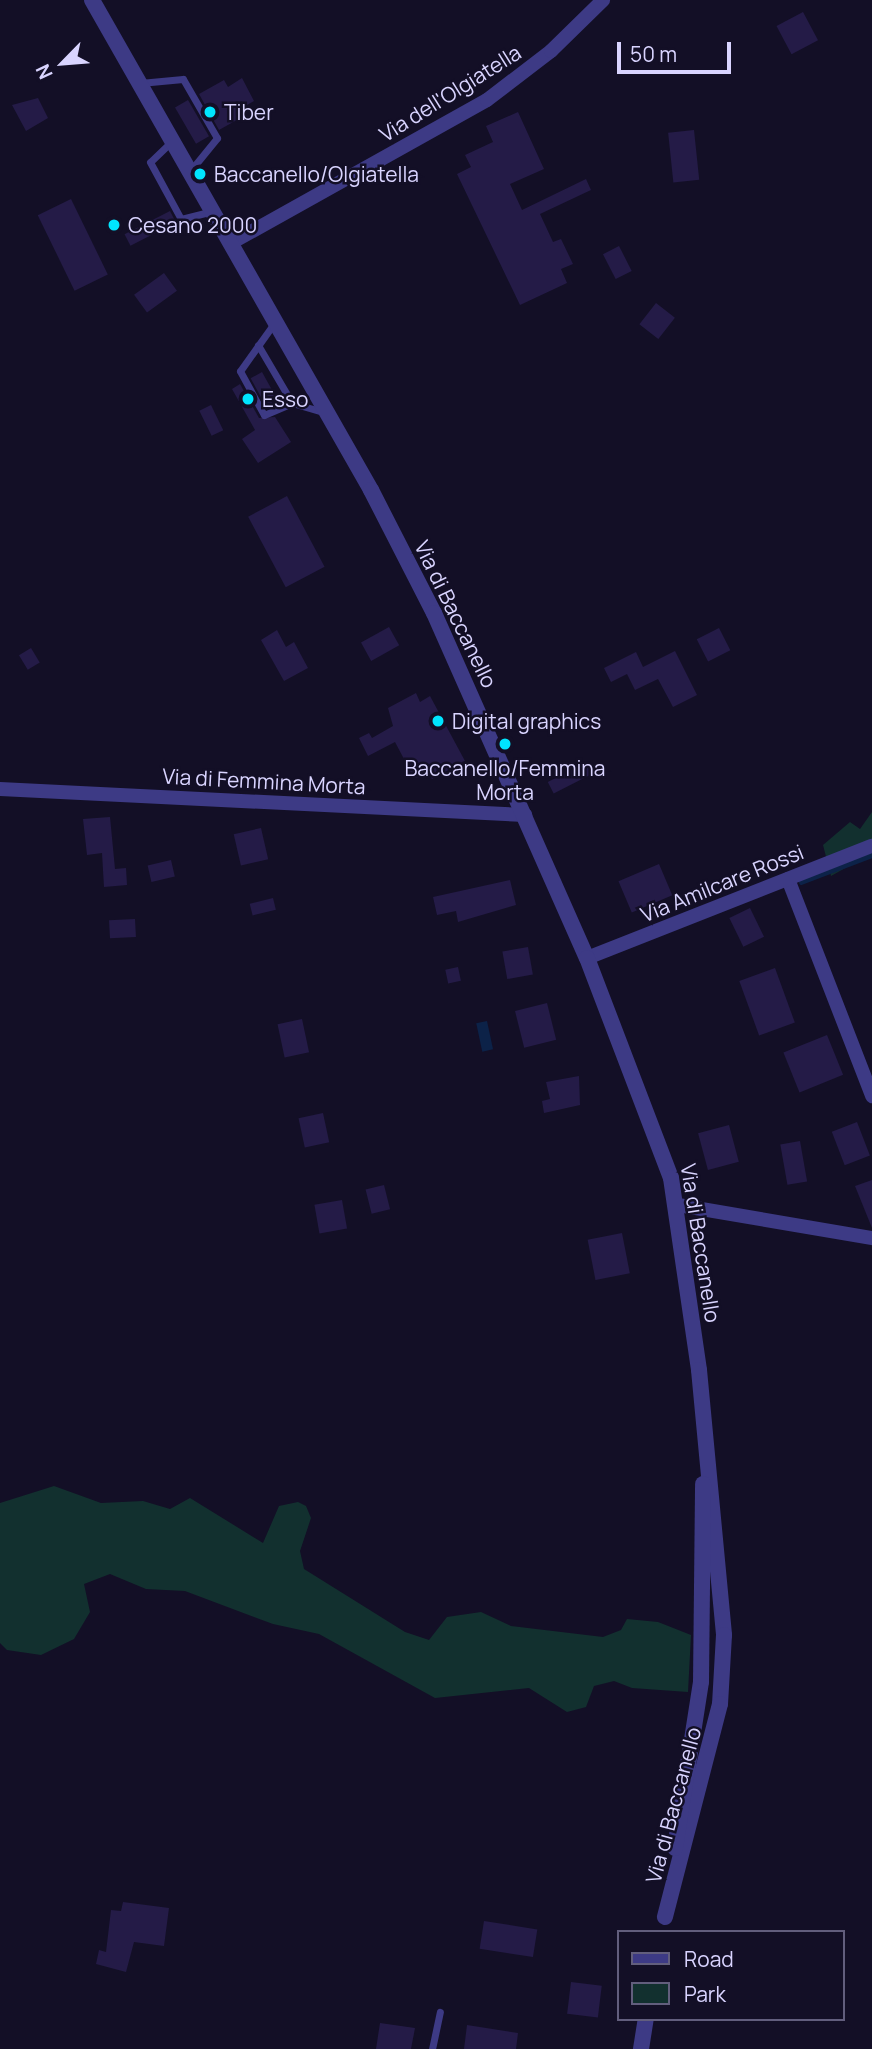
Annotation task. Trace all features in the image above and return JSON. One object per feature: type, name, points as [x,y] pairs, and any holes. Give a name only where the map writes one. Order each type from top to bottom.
[{"type":"street","name":"Via di Baccanello","points":[[92,0],[327,413],[434,613],[587,958],[649,1111],[678,1205],[699,1370],[724,1635],[723,1686],[706,1770],[663,1924]]},
{"type":"street","name":"Via dell'Olgiatella","points":[[231,243],[495,95],[551,51],[603,0]]},
{"type":"street","name":"Via di Femmina Morta","points":[[0,789],[525,815]]},
{"type":"street","name":"Via Amilcare Rossi","points":[[587,958],[872,846]]},
{"type":"street","points":[[788,879],[872,1096]]},
{"type":"street","points":[[678,1205],[872,1238]]},
{"type":"street","name":"Via di Baccanello","points":[[663,1924],[701,1682],[705,1638],[699,1370]]},
{"type":"street","points":[[641,2049],[646,2021]]},
{"type":"lane","points":[[139,83],[183,79],[217,138],[190,171]]},
{"type":"lane","points":[[172,140],[150,162],[181,219],[212,211]]},
{"type":"lane","points":[[275,321],[240,371],[264,415],[292,403],[327,413]]},
{"type":"lane","points":[[258,345],[292,403]]},
{"type":"lane","points":[[432,2049],[440,2012]]},
{"type":"green space","points":[[872,812],[872,853],[831,876],[823,845],[850,822],[860,829]]},
{"type":"green space","points":[[54,1486],[101,1503],[143,1501],[170,1509],[190,1498],[263,1543],[279,1506],[298,1502],[306,1506],[311,1518],[300,1551],[304,1569],[405,1632],[429,1640],[447,1617],[481,1612],[511,1626],[603,1637],[621,1630],[627,1619],[658,1622],[691,1635],[688,1692],[632,1688],[614,1681],[594,1686],[586,1707],[567,1712],[529,1688],[435,1698],[319,1634],[273,1624],[185,1591],[146,1589],[110,1574],[84,1584],[90,1612],[74,1639],[41,1655],[7,1650],[0,1643],[0,1503]]},
{"type":"water","points":[[487,1021],[493,1049],[482,1052],[476,1023]]},
{"type":"building","points":[[803,12],[818,40],[792,54],[777,26]]},
{"type":"building","points":[[242,78],[254,101],[240,109],[244,116],[219,130],[199,94],[224,80],[228,87]]},
{"type":"building","points":[[38,98],[48,118],[26,131],[12,105]]},
{"type":"building","points":[[188,100],[209,136],[196,144],[175,108]]},
{"type":"building","points":[[518,112],[544,169],[510,184],[522,210],[586,179],[591,190],[540,214],[553,242],[561,239],[573,264],[561,269],[567,283],[520,305],[457,174],[471,167],[465,155],[493,142],[486,126]]},
{"type":"building","points":[[694,130],[699,180],[673,182],[668,133]]},
{"type":"building","points":[[71,199],[108,274],[75,291],[38,215]]},
{"type":"building","points":[[170,211],[176,223],[130,246],[125,234]]},
{"type":"building","points":[[619,246],[632,271],[616,279],[603,254]]},
{"type":"building","points":[[164,273],[177,291],[147,313],[134,295]]},
{"type":"building","points":[[656,303],[675,318],[658,339],[639,324]]},
{"type":"building","points":[[262,372],[278,401],[267,407],[251,378]]},
{"type":"building","points":[[240,384],[259,418],[275,417],[291,442],[258,463],[242,439],[255,430],[232,389]]},
{"type":"building","points":[[211,405],[223,430],[212,436],[199,411]]},
{"type":"building","points":[[287,496],[325,567],[286,587],[248,517]]},
{"type":"building","points":[[389,627],[399,645],[371,661],[361,643]]},
{"type":"building","points":[[719,628],[730,650],[708,662],[697,639]]},
{"type":"building","points":[[277,630],[286,647],[294,642],[308,668],[284,681],[261,640]]},
{"type":"building","points":[[31,648],[40,663],[28,670],[19,655]]},
{"type":"building","points":[[675,651],[697,695],[673,707],[658,679],[635,690],[627,674],[611,682],[604,668],[636,652],[643,667]]},
{"type":"building","points":[[416,693],[420,702],[430,696],[465,761],[432,779],[430,775],[414,778],[395,742],[368,756],[359,738],[369,733],[372,738],[393,726],[388,708]]},
{"type":"building","points":[[587,762],[593,774],[554,794],[548,782]]},
{"type":"building","points":[[110,817],[115,869],[126,868],[127,885],[104,887],[102,853],[87,855],[83,819]]},
{"type":"building","points":[[261,828],[268,859],[241,865],[234,834]]},
{"type":"building","points":[[171,860],[175,877],[151,882],[148,865]]},
{"type":"building","points":[[659,864],[672,895],[632,912],[618,881]]},
{"type":"building","points":[[510,880],[516,905],[458,922],[456,911],[437,915],[433,897]]},
{"type":"building","points":[[273,898],[276,910],[253,915],[250,904]]},
{"type":"building","points":[[750,908],[764,937],[743,947],[729,918]]},
{"type":"building","points":[[135,919],[136,937],[110,938],[109,920]]},
{"type":"building","points":[[528,947],[533,975],[507,979],[502,952]]},
{"type":"building","points":[[458,967],[461,981],[448,983],[445,970]]},
{"type":"building","points":[[775,968],[795,1023],[759,1035],[739,981]]},
{"type":"building","points":[[547,1003],[556,1040],[524,1048],[515,1011]]},
{"type":"building","points":[[302,1019],[309,1052],[285,1057],[278,1024]]},
{"type":"building","points":[[827,1035],[843,1075],[800,1092],[783,1053]]},
{"type":"building","points":[[579,1076],[580,1105],[544,1113],[542,1101],[550,1099],[546,1082]]},
{"type":"building","points":[[323,1113],[329,1142],[305,1148],[299,1118]]},
{"type":"building","points":[[857,1122],[870,1156],[845,1165],[832,1132]]},
{"type":"building","points":[[729,1125],[739,1162],[708,1170],[698,1133]]},
{"type":"building","points":[[800,1141],[807,1181],[787,1185],[780,1144]]},
{"type":"building","points":[[872,1180],[872,1228],[855,1186]]},
{"type":"building","points":[[384,1185],[390,1209],[372,1214],[366,1190]]},
{"type":"building","points":[[342,1200],[347,1229],[319,1233],[314,1205]]},
{"type":"building","points":[[622,1233],[630,1273],[595,1280],[588,1240]]},
{"type":"building","points":[[123,1902],[169,1908],[164,1946],[134,1942],[126,1972],[96,1964],[99,1950],[106,1952],[111,1910],[121,1911]]},
{"type":"building","points":[[484,1921],[537,1929],[533,1957],[480,1949]]},
{"type":"building","points":[[571,1982],[602,1986],[598,2018],[567,2014]]},
{"type":"building","points":[[380,2023],[415,2028],[411,2049],[376,2049]]},
{"type":"building","points":[[467,2025],[518,2033],[516,2049],[464,2049]]},
{"type":"waterway","points":[[801,882],[872,855]]},
{"type":"place","name":"Tiber","points":[[210,112]]},
{"type":"place","name":"Baccanello/Olgiatella","points":[[200,174]]},
{"type":"place","name":"Cesano 2000","points":[[114,225]]},
{"type":"place","name":"Esso","points":[[248,399]]},
{"type":"place","name":"Digital graphics","points":[[438,721]]},
{"type":"place","name":"Baccanello/Femmina Morta","points":[[505,744]]}]
